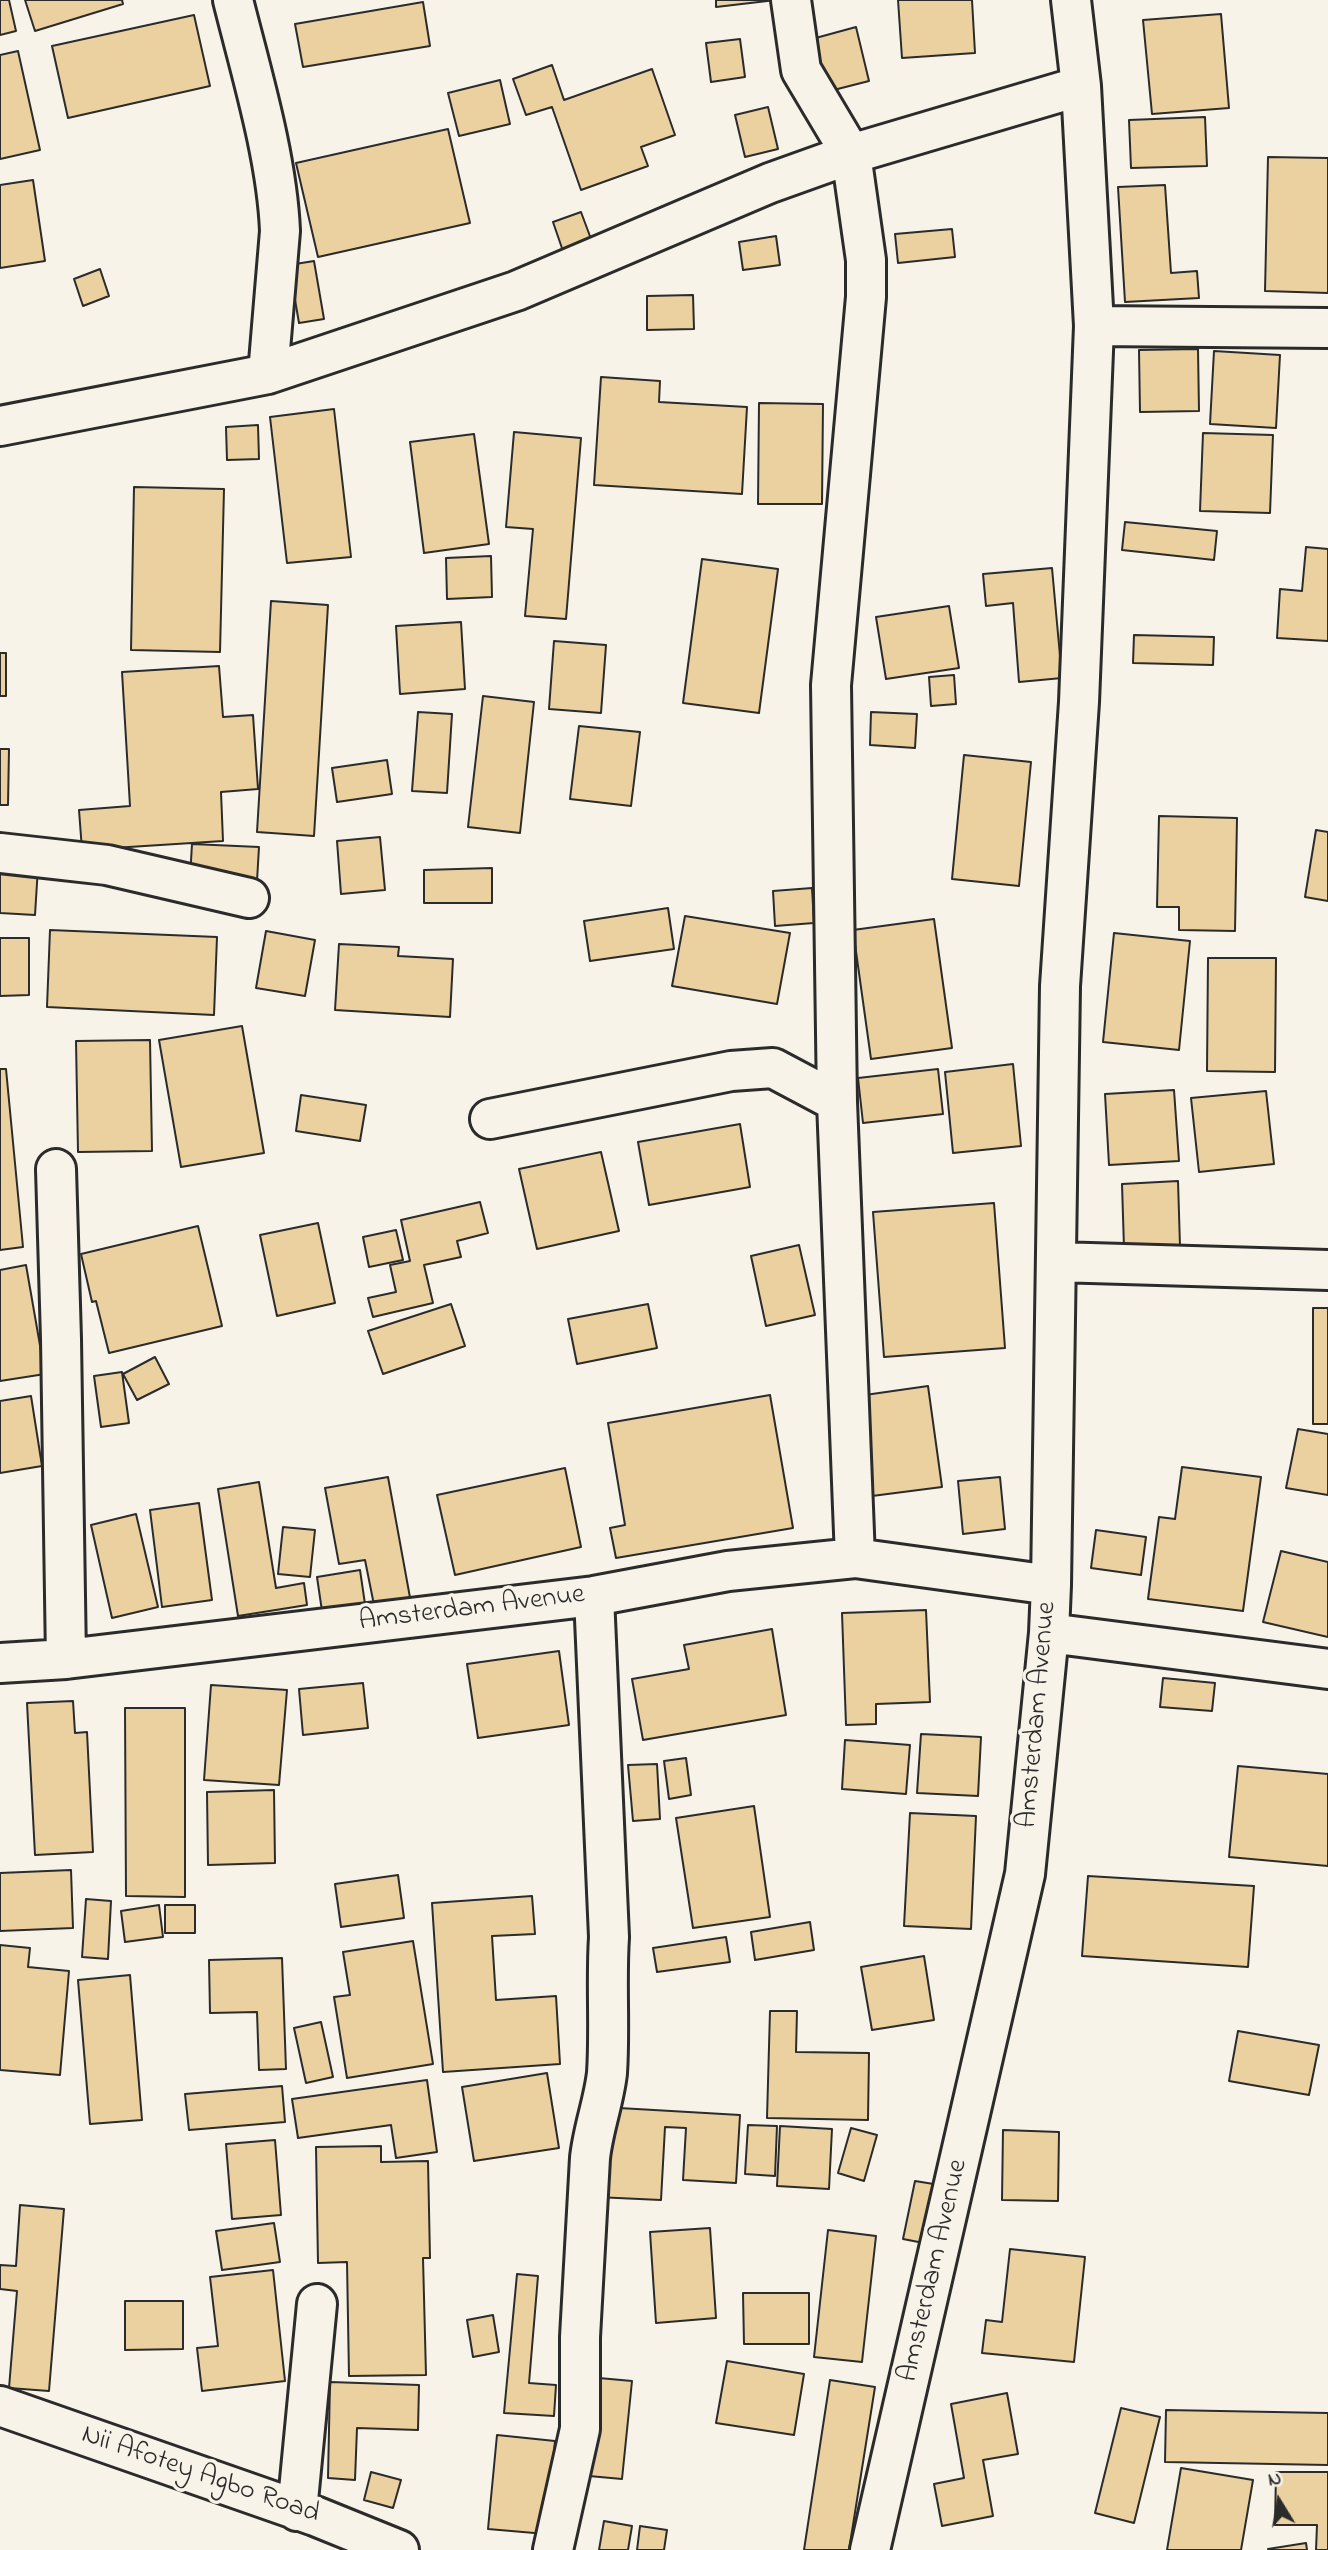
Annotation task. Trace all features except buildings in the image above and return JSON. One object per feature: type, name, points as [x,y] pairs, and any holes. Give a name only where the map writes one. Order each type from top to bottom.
[{"type":"street","points":[[233,0],[258,101],[279,207],[280,231],[268,374]]},
{"type":"street","points":[[791,0],[801,70],[851,154],[866,260],[866,297],[831,685],[837,1102],[855,1558]]},
{"type":"street","points":[[1051,1585],[1060,986],[1079,702],[1094,326],[1082,86],[1070,0]]},
{"type":"street","points":[[0,426],[268,374],[516,291],[770,183],[851,154],[1082,86]]},
{"type":"street","points":[[1094,326],[1328,328]]},
{"type":"street","points":[[0,853],[107,865],[249,898]]},
{"type":"street","points":[[490,1119],[731,1071],[773,1068],[837,1102]]},
{"type":"street","points":[[56,1169],[66,1659]]},
{"type":"street","points":[[1056,1262],[1328,1270]]},
{"type":"street","name":"Amsterdam Avenue","points":[[0,1663],[66,1659],[594,1596],[728,1571],[855,1558],[1051,1585],[1049,1633],[1025,1874],[870,2550]]},
{"type":"street","points":[[553,2550],[580,2429],[580,2337],[590,2158],[592,2138],[607,2076],[606,1981],[609,1937],[594,1596]]},
{"type":"street","points":[[1049,1633],[1328,1669]]},
{"type":"street","points":[[308,2526],[317,2304]]},
{"type":"street","name":"Nii Afotey Agbo Road","points":[[0,2407],[308,2526],[399,2550]]}]
